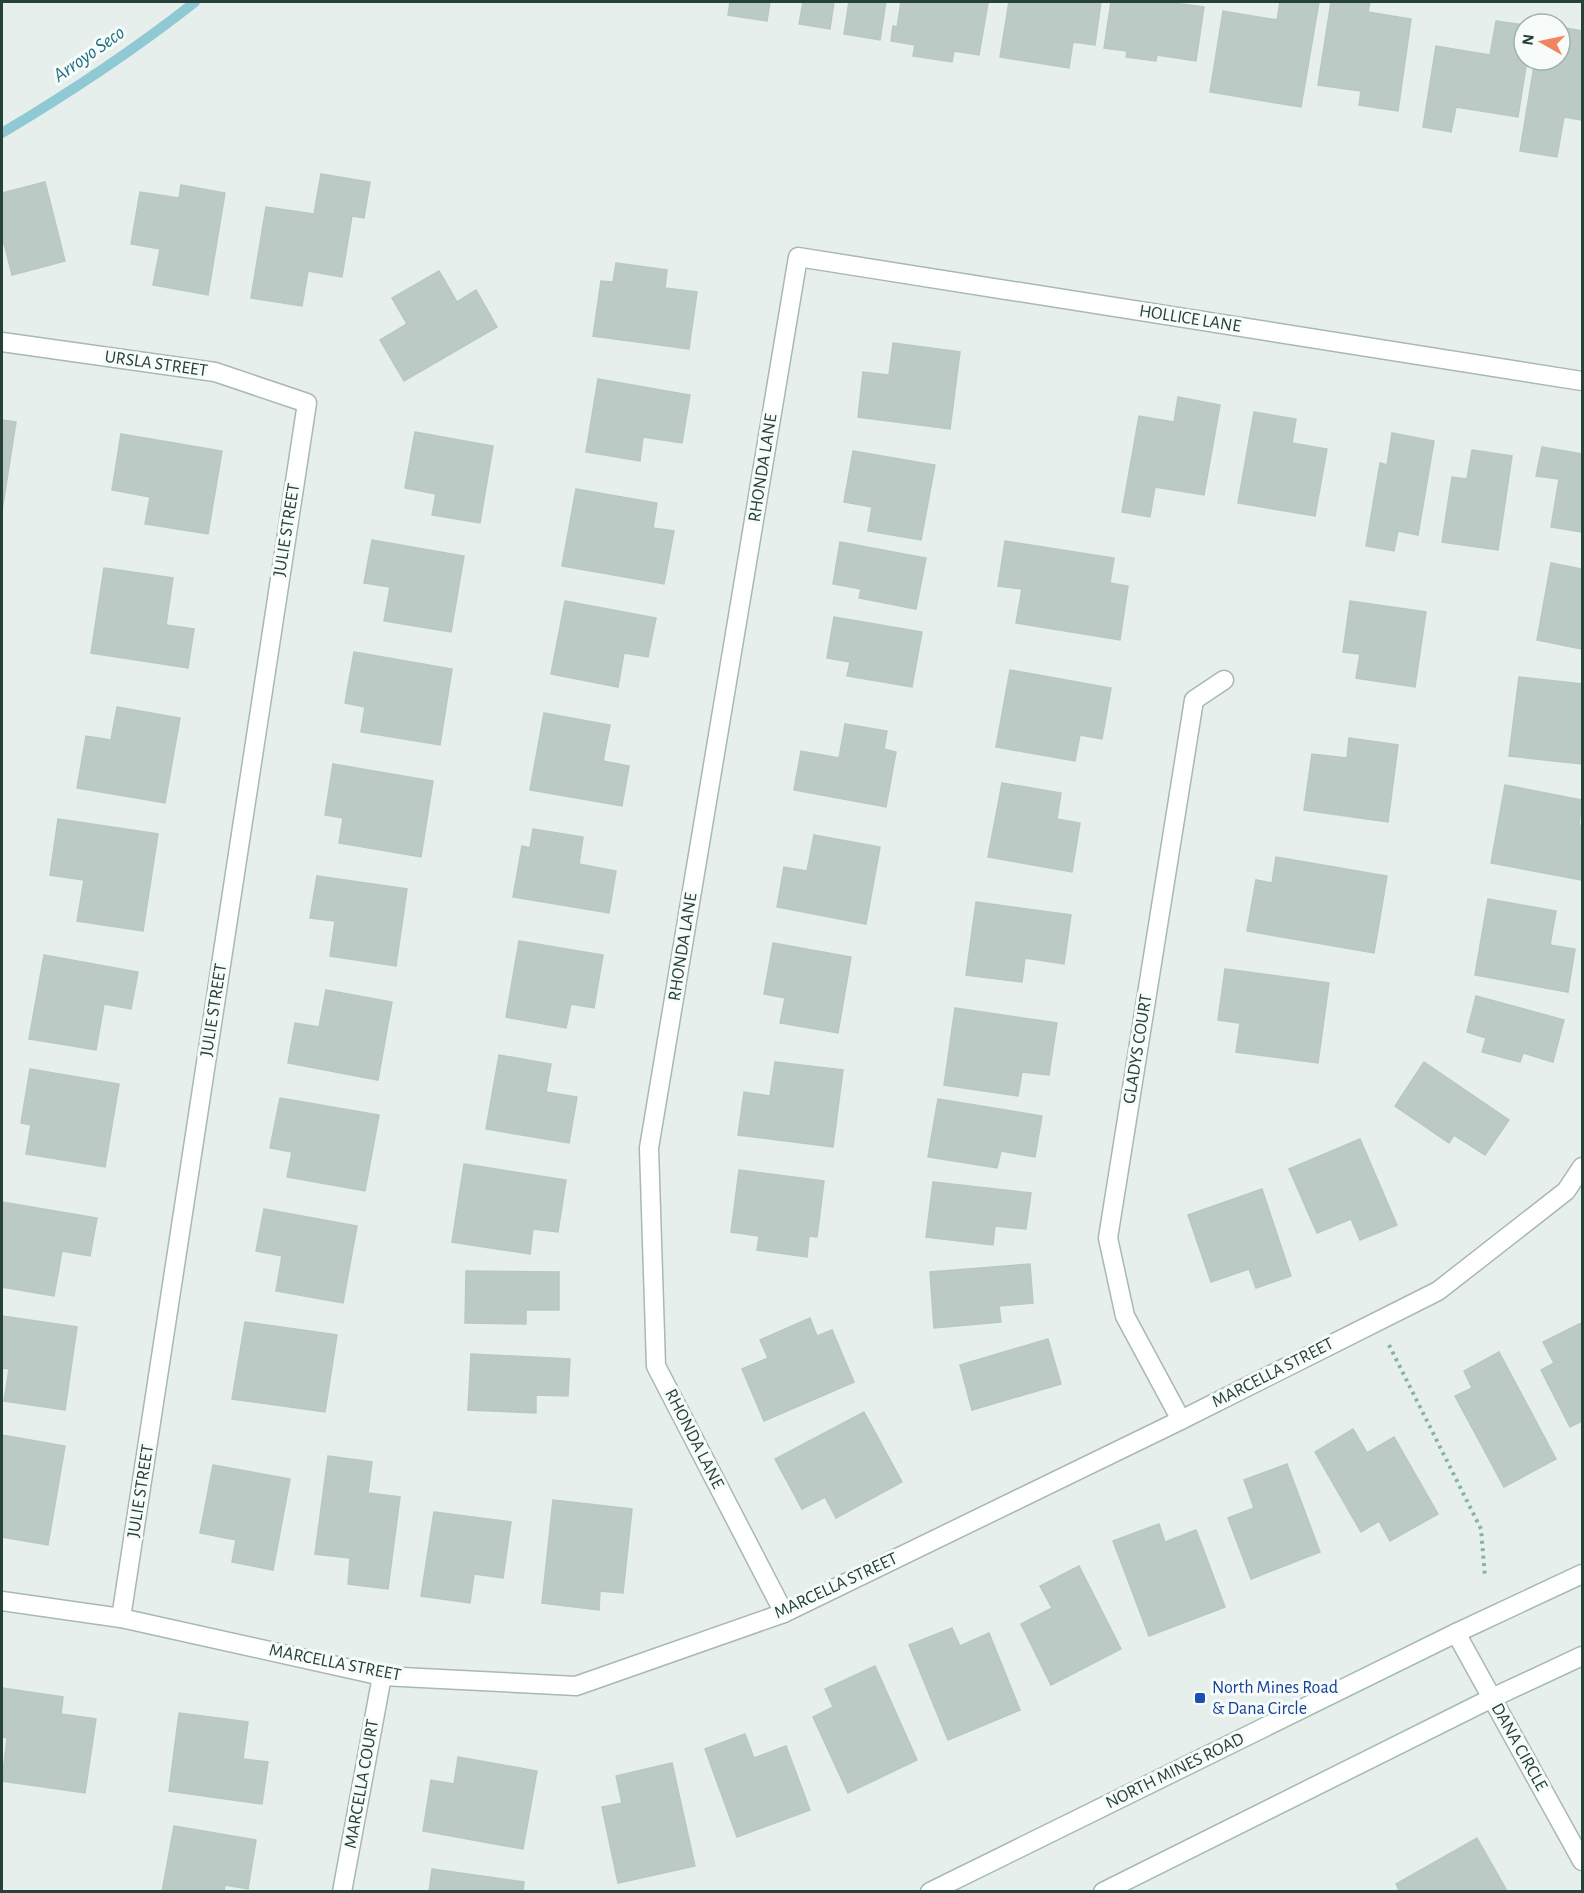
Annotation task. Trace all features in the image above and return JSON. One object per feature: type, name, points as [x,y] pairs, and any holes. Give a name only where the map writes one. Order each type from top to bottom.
[{"type":"street","name":"HOLLICE LANE","points":[[798,257],[1582,381]]},
{"type":"street","name":"RHONDA LANE","points":[[784,1613],[656,1366],[649,1148],[798,257]]},
{"type":"street","name":"URSLA STREET","points":[[2,342],[215,372],[307,402]]},
{"type":"street","name":"JULIE STREET","points":[[122,1618],[307,402]]},
{"type":"street","name":"GLADYS COURT","points":[[1181,1420],[1125,1316],[1108,1238],[1194,700],[1224,680]]},
{"type":"street","name":"MARCELLA STREET","points":[[2,1601],[122,1618],[382,1676],[576,1686],[784,1613],[1181,1420],[1438,1291],[1566,1191],[1582,1167]]},
{"type":"street","name":"NORTH MINES ROAD","points":[[930,1892],[1456,1633],[1582,1574]]},
{"type":"street","name":"DANA CIRCLE","points":[[1456,1633],[1582,1861]]},
{"type":"street","points":[[1103,1892],[1492,1698],[1582,1656]]},
{"type":"street","name":"MARCELLA COURT","points":[[342,1892],[382,1676]]},
{"type":"path","points":[[1394,1357],[1481,1529],[1485,1577]]},
{"type":"building","points":[[730,2],[770,2],[767,21],[728,15]]},
{"type":"building","points":[[803,2],[834,2],[830,29],[799,24]]},
{"type":"building","points":[[849,2],[886,2],[880,40],[844,34]]},
{"type":"building","points":[[901,2],[988,3],[979,55],[954,51],[952,62],[913,56],[915,45],[891,41],[893,26],[897,27]]},
{"type":"building","points":[[1009,2],[1101,2],[1095,45],[1073,42],[1069,68],[1000,57]]},
{"type":"building","points":[[1111,2],[1165,2],[1204,7],[1196,61],[1157,55],[1156,61],[1126,57],[1127,51],[1104,48]]},
{"type":"building","points":[[1280,2],[1319,2],[1301,107],[1210,92],[1223,11],[1277,20]]},
{"type":"building","points":[[1331,2],[1370,2],[1368,12],[1411,19],[1398,111],[1359,105],[1361,91],[1318,85]]},
{"type":"building","points":[[1496,21],[1512,23],[1512,72],[1525,72],[1518,117],[1456,107],[1451,132],[1423,127],[1436,46],[1490,55]]},
{"type":"building","points":[[1572,29],[1582,31],[1582,120],[1564,117],[1557,157],[1520,151],[1533,72],[1572,72]]},
{"type":"building","points":[[321,174],[370,182],[364,218],[352,216],[342,277],[308,271],[302,306],[251,298],[266,207],[314,214]]},
{"type":"building","points":[[45,182],[65,261],[12,275],[4,243],[2,244],[2,193]]},
{"type":"building","points":[[181,185],[225,193],[208,295],[153,285],[160,249],[131,244],[140,192],[179,198]]},
{"type":"building","points":[[616,263],[667,270],[665,288],[697,292],[689,349],[593,336],[601,281],[613,282]]},
{"type":"building","points":[[439,271],[457,302],[476,290],[497,327],[404,381],[380,340],[407,324],[392,298]]},
{"type":"building","points":[[893,343],[960,352],[950,429],[858,417],[863,372],[889,375]]},
{"type":"building","points":[[598,379],[690,395],[682,443],[643,437],[640,461],[586,452]]},
{"type":"building","points":[[1178,397],[1220,405],[1204,495],[1155,487],[1150,517],[1122,512],[1139,416],[1174,422]]},
{"type":"building","points":[[1254,412],[1296,419],[1292,443],[1327,449],[1315,516],[1238,503]]},
{"type":"building","points":[[2,420],[16,422],[2,511]]},
{"type":"building","points":[[415,432],[493,446],[480,523],[432,515],[436,494],[405,488]]},
{"type":"building","points":[[1392,433],[1434,441],[1418,535],[1398,531],[1394,551],[1366,546],[1380,463],[1387,465]]},
{"type":"building","points":[[121,434],[222,451],[208,534],[145,524],[150,497],[112,490]]},
{"type":"building","points":[[1542,447],[1582,454],[1582,532],[1551,527],[1559,479],[1536,476]]},
{"type":"building","points":[[1472,450],[1512,456],[1498,550],[1442,542],[1452,477],[1467,479]]},
{"type":"building","points":[[853,451],[935,465],[921,540],[868,531],[872,507],[844,502]]},
{"type":"building","points":[[576,489],[657,503],[653,528],[674,531],[664,584],[562,566]]},
{"type":"building","points":[[372,540],[464,556],[451,632],[384,621],[390,587],[364,583]]},
{"type":"building","points":[[1005,541],[1114,558],[1110,583],[1128,586],[1120,640],[1016,623],[1022,589],[998,586]]},
{"type":"building","points":[[840,542],[926,558],[916,609],[859,598],[861,589],[833,584]]},
{"type":"building","points":[[1551,563],[1582,569],[1582,649],[1537,640]]},
{"type":"building","points":[[104,568],[173,578],[166,625],[194,629],[188,668],[91,653]]},
{"type":"building","points":[[565,601],[656,618],[648,657],[624,653],[618,687],[551,674]]},
{"type":"building","points":[[1350,601],[1426,612],[1415,687],[1356,678],[1360,654],[1343,652]]},
{"type":"building","points":[[834,617],[922,632],[912,687],[847,676],[850,662],[827,658]]},
{"type":"building","points":[[354,652],[452,669],[440,745],[361,732],[365,707],[345,703]]},
{"type":"building","points":[[1010,670],[1111,688],[1102,739],[1080,735],[1075,761],[996,747]]},
{"type":"building","points":[[1519,677],[1582,684],[1582,764],[1509,756]]},
{"type":"building","points":[[117,707],[180,718],[165,803],[77,788],[86,736],[111,740]]},
{"type":"building","points":[[544,713],[610,725],[603,761],[629,766],[622,806],[530,790]]},
{"type":"building","points":[[845,724],[887,731],[884,749],[896,752],[886,807],[794,790],[801,751],[839,758]]},
{"type":"building","points":[[1349,738],[1398,745],[1388,822],[1304,810],[1312,754],[1347,758]]},
{"type":"building","points":[[333,764],[433,781],[421,857],[339,843],[343,818],[325,815]]},
{"type":"building","points":[[1002,783],[1061,793],[1057,819],[1080,823],[1072,872],[988,857]]},
{"type":"building","points":[[1505,785],[1582,800],[1579,825],[1582,826],[1582,880],[1491,863]]},
{"type":"building","points":[[58,819],[158,834],[143,931],[77,921],[84,880],[50,875]]},
{"type":"building","points":[[533,829],[583,837],[579,864],[616,871],[609,913],[513,897],[522,846],[530,848]]},
{"type":"building","points":[[814,835],[880,847],[866,924],[777,907],[784,867],[807,871]]},
{"type":"building","points":[[1276,857],[1387,876],[1374,953],[1247,931],[1256,880],[1272,883]]},
{"type":"building","points":[[317,876],[407,889],[396,966],[330,956],[335,921],[310,918]]},
{"type":"building","points":[[1488,899],[1556,911],[1550,945],[1575,949],[1568,992],[1475,975]]},
{"type":"building","points":[[976,902],[1071,915],[1064,964],[1025,958],[1022,982],[966,975]]},
{"type":"building","points":[[519,941],[603,955],[594,1008],[571,1004],[566,1028],[506,1017]]},
{"type":"building","points":[[773,943],[851,957],[838,1033],[780,1023],[785,998],[764,994]]},
{"type":"building","points":[[44,955],[138,972],[131,1009],[104,1004],[96,1050],[29,1039]]},
{"type":"building","points":[[1225,969],[1329,983],[1318,1063],[1236,1052],[1240,1023],[1218,1020]]},
{"type":"building","points":[[326,990],[392,1002],[378,1080],[288,1063],[295,1023],[319,1027]]},
{"type":"building","points":[[1476,996],[1564,1020],[1553,1062],[1523,1053],[1520,1062],[1482,1052],[1486,1038],[1467,1032]]},
{"type":"building","points":[[955,1008],[1057,1023],[1049,1075],[1022,1072],[1018,1096],[944,1085]]},
{"type":"building","points":[[499,1055],[551,1064],[546,1092],[577,1097],[569,1143],[486,1129]]},
{"type":"building","points":[[775,1062],[843,1070],[833,1147],[738,1135],[744,1092],[770,1096]]},
{"type":"building","points":[[1424,1062],[1509,1120],[1485,1155],[1454,1135],[1449,1143],[1395,1106]]},
{"type":"building","points":[[30,1069],[119,1084],[105,1167],[26,1154],[31,1125],[21,1123]]},
{"type":"building","points":[[280,1098],[379,1115],[365,1191],[287,1177],[292,1152],[270,1148]]},
{"type":"building","points":[[938,1099],[1042,1116],[1035,1157],[1001,1151],[997,1168],[928,1157]]},
{"type":"building","points":[[1360,1139],[1397,1225],[1360,1240],[1351,1219],[1317,1233],[1289,1169]]},
{"type":"building","points":[[464,1164],[566,1180],[558,1232],[533,1229],[530,1254],[452,1242]]},
{"type":"building","points":[[739,1170],[824,1181],[817,1237],[809,1236],[807,1257],[757,1250],[759,1236],[731,1232]]},
{"type":"building","points":[[933,1182],[1031,1193],[1026,1229],[995,1226],[993,1245],[926,1237]]},
{"type":"building","points":[[1262,1189],[1291,1276],[1256,1288],[1249,1269],[1211,1282],[1188,1215]]},
{"type":"building","points":[[2,1202],[97,1218],[90,1256],[62,1251],[54,1296],[2,1287]]},
{"type":"building","points":[[264,1209],[357,1226],[343,1303],[276,1291],[282,1256],[256,1251]]},
{"type":"building","points":[[1030,1264],[1033,1303],[999,1306],[1001,1322],[934,1328],[930,1272]]},
{"type":"building","points":[[466,1271],[559,1272],[559,1310],[526,1310],[526,1324],[465,1323]]},
{"type":"building","points":[[2,1316],[77,1327],[65,1410],[4,1401],[9,1369],[2,1368]]},
{"type":"building","points":[[810,1318],[817,1336],[832,1330],[854,1382],[764,1421],[742,1369],[768,1358],[760,1340]]},
{"type":"building","points":[[245,1322],[337,1335],[325,1412],[232,1399]]},
{"type":"building","points":[[1581,1323],[1582,1421],[1570,1427],[1541,1370],[1554,1363],[1543,1342]]},
{"type":"building","points":[[1048,1339],[1061,1384],[972,1410],[960,1365]]},
{"type":"building","points":[[1499,1352],[1556,1459],[1504,1487],[1455,1396],[1472,1388],[1464,1371]]},
{"type":"building","points":[[471,1354],[570,1359],[568,1396],[536,1395],[536,1413],[468,1410]]},
{"type":"building","points":[[864,1412],[902,1482],[836,1518],[825,1497],[802,1509],[775,1459]]},
{"type":"building","points":[[1353,1429],[1367,1453],[1394,1437],[1438,1514],[1390,1541],[1379,1521],[1361,1532],[1315,1452]]},
{"type":"building","points":[[2,1435],[65,1446],[48,1545],[2,1537]]},
{"type":"building","points":[[328,1456],[372,1462],[368,1493],[400,1497],[388,1589],[348,1584],[350,1558],[315,1554]]},
{"type":"building","points":[[1287,1464],[1320,1552],[1251,1579],[1228,1518],[1254,1508],[1244,1480]]},
{"type":"building","points":[[213,1465],[290,1479],[273,1570],[232,1562],[236,1540],[200,1533]]},
{"type":"building","points":[[553,1500],[632,1509],[623,1593],[600,1591],[599,1610],[542,1603]]},
{"type":"building","points":[[434,1512],[511,1522],[503,1578],[474,1574],[470,1603],[421,1596]]},
{"type":"building","points":[[1159,1524],[1165,1542],[1196,1530],[1225,1607],[1149,1636],[1113,1541]]},
{"type":"building","points":[[1079,1566],[1121,1649],[1051,1685],[1021,1624],[1052,1608],[1040,1586]]},
{"type":"building","points":[[952,1628],[960,1646],[989,1633],[1020,1710],[948,1740],[909,1645]]},
{"type":"building","points":[[875,1666],[917,1760],[848,1793],[813,1717],[833,1707],[825,1689]]},
{"type":"building","points":[[2,1688],[63,1697],[61,1714],[96,1719],[85,1793],[2,1781],[7,1738],[2,1737]]},
{"type":"building","points":[[179,1713],[248,1722],[243,1759],[268,1762],[262,1804],[169,1791]]},
{"type":"building","points":[[745,1734],[754,1758],[786,1746],[810,1810],[737,1837],[705,1749]]},
{"type":"building","points":[[458,1757],[537,1771],[523,1849],[423,1831],[431,1780],[454,1784]]},
{"type":"building","points":[[672,1763],[695,1866],[618,1883],[602,1807],[622,1803],[616,1776]]},
{"type":"building","points":[[174,1826],[256,1840],[248,1889],[225,1885],[224,1892],[162,1892]]},
{"type":"building","points":[[1477,1838],[1506,1889],[1503,1892],[1400,1892],[1396,1884]]},
{"type":"building","points":[[432,1869],[524,1882],[523,1892],[429,1892]]},
{"type":"waterway","name":"Arroyo Seco","points":[[2,133],[101,70],[195,2]]},
{"type":"place","name":"North Mines Road & Dana Circle","points":[[1200,1698]]}]
